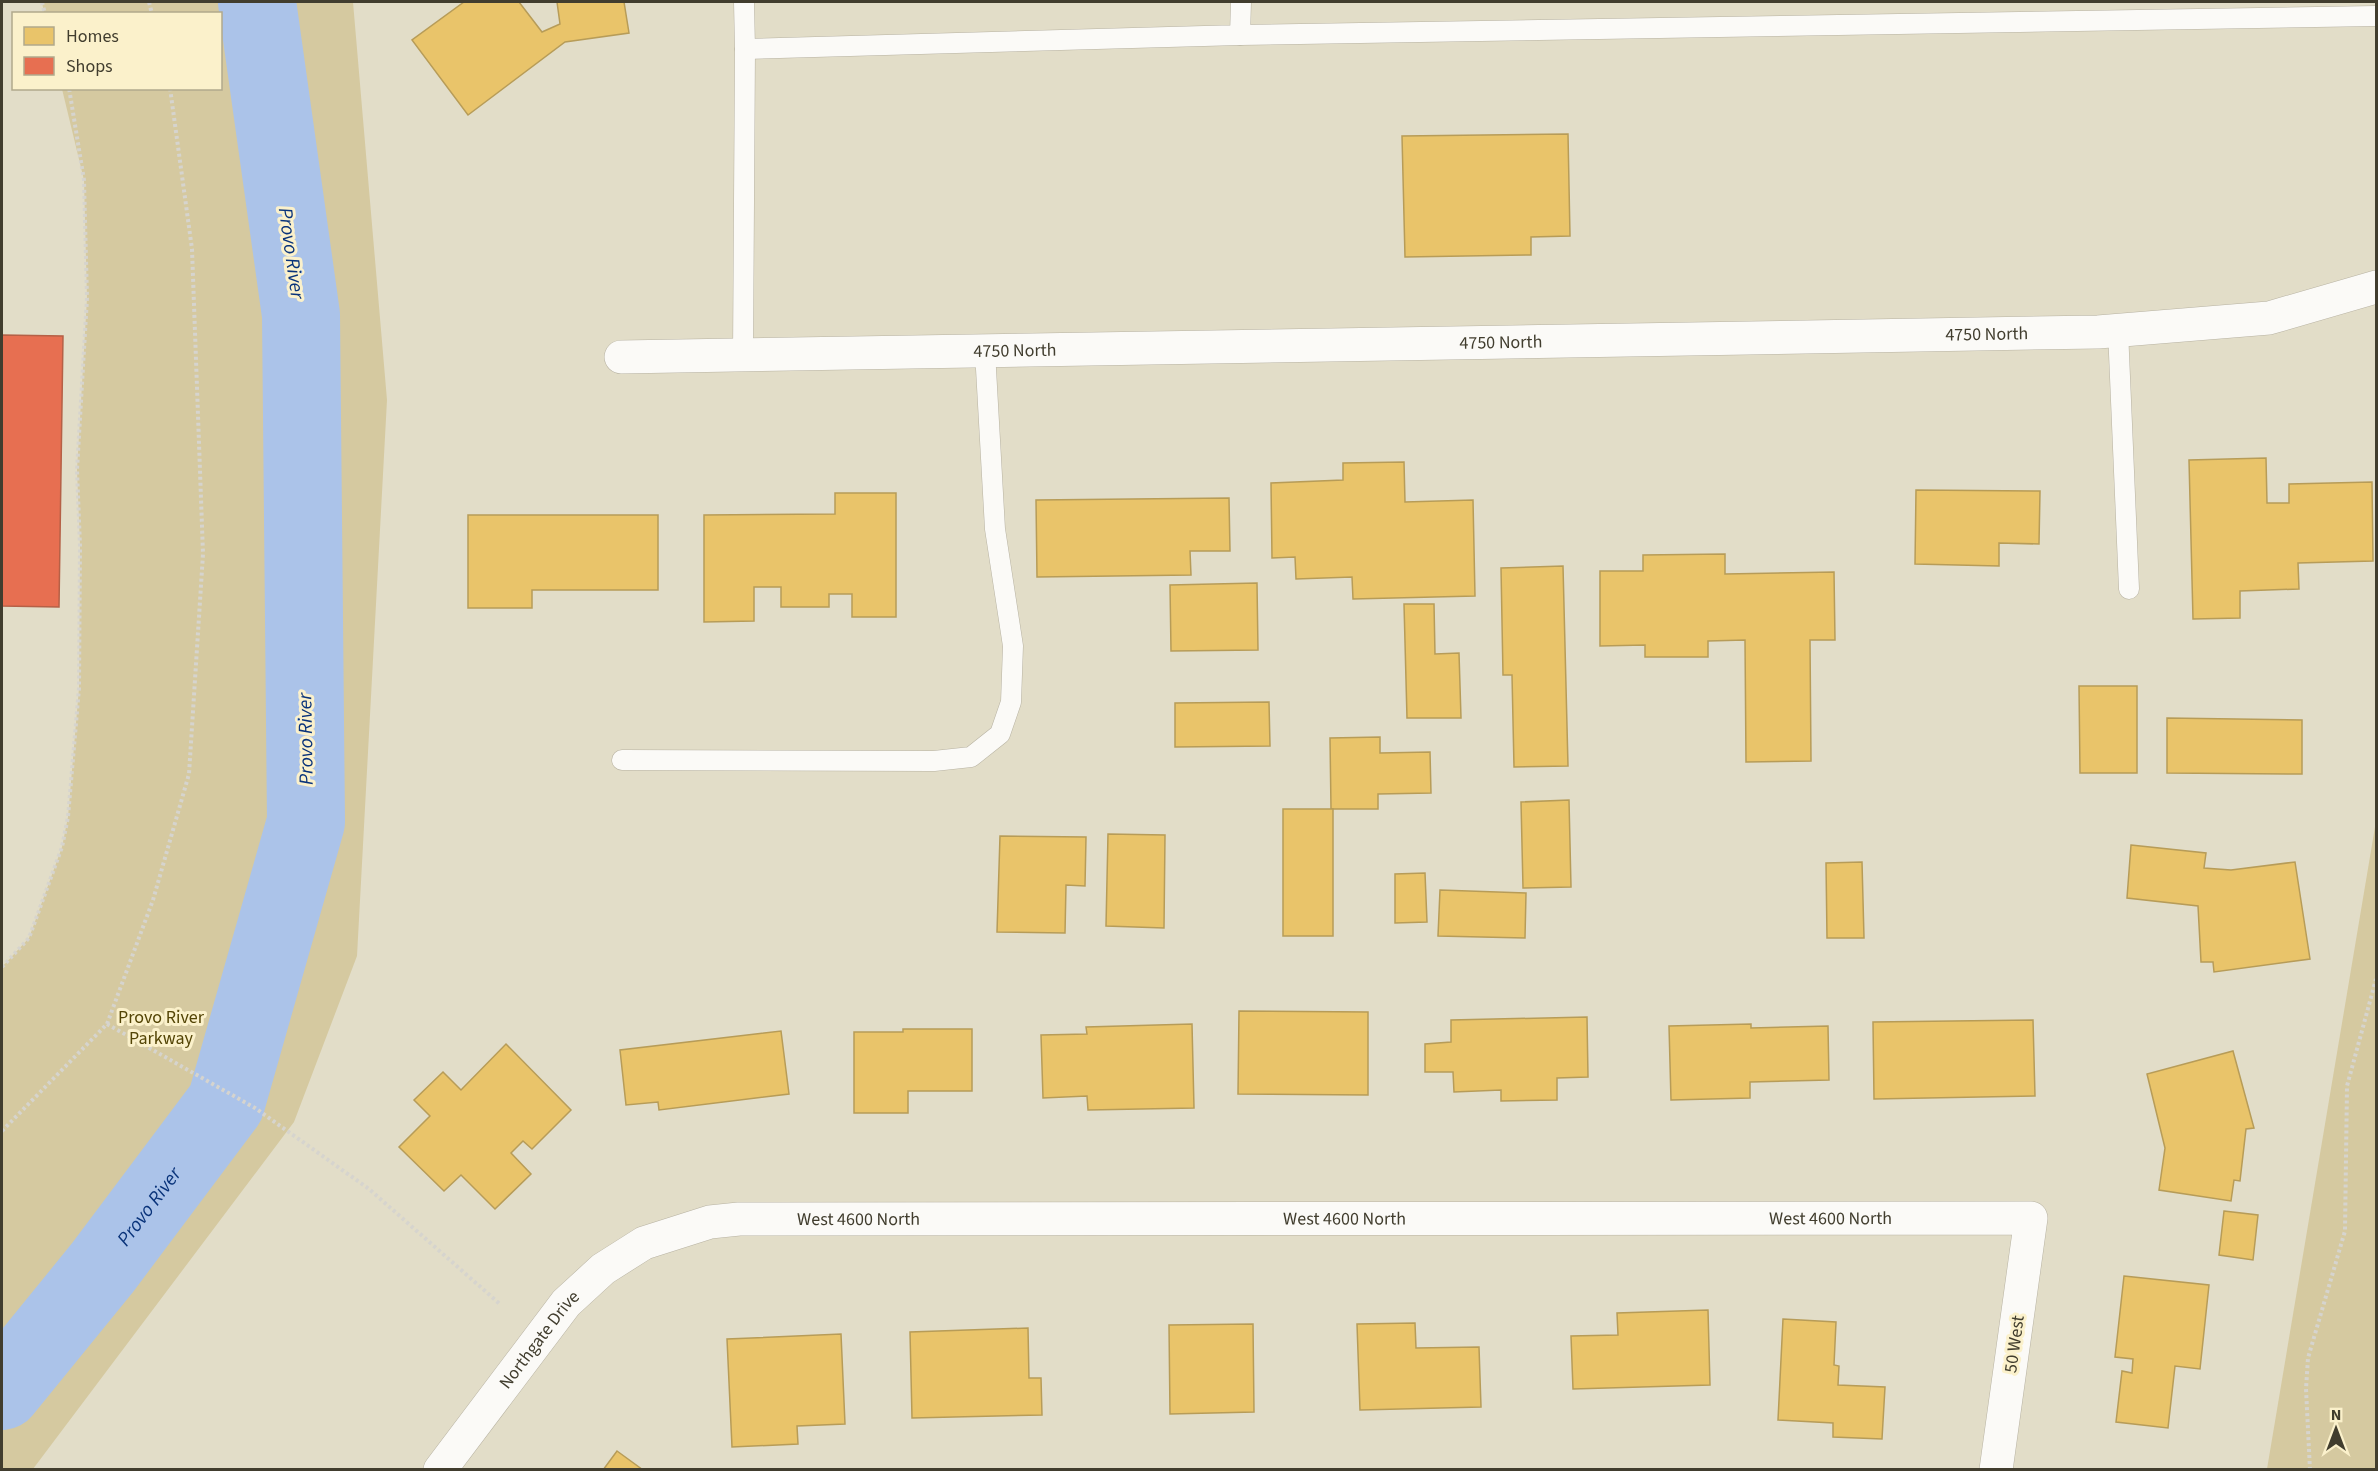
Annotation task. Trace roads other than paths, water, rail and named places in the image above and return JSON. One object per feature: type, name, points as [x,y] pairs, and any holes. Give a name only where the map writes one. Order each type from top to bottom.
[{"type":"street","name":"4750 North","points":[[621,357],[2118,330],[2270,318],[2376,287]]},
{"type":"street","name":"West 4600 North","points":[[663,1237],[710,1222],[739,1219],[2031,1218]]},
{"type":"street","name":"50 West","points":[[1996,1470],[2031,1218]]},
{"type":"street","name":"Northgate Drive","points":[[440,1470],[566,1302],[603,1269],[644,1243],[663,1237]]},
{"type":"lane","points":[[743,355],[744,2]]},
{"type":"lane","points":[[1240,35],[1241,2]]},
{"type":"lane","points":[[745,49],[1240,35],[2376,16]]},
{"type":"lane","points":[[2118,330],[2129,589]]},
{"type":"lane","points":[[622,760],[934,761],[971,757],[1000,734],[1011,702],[1013,646],[995,529],[985,351]]},
{"type":"waterway","name":"Provo River","points":[[2,1391],[103,1267],[226,1103],[306,822],[301,315],[257,2]]},
{"type":"park label","name":"Provo River Parkway","points":[[161,1027]]}]
